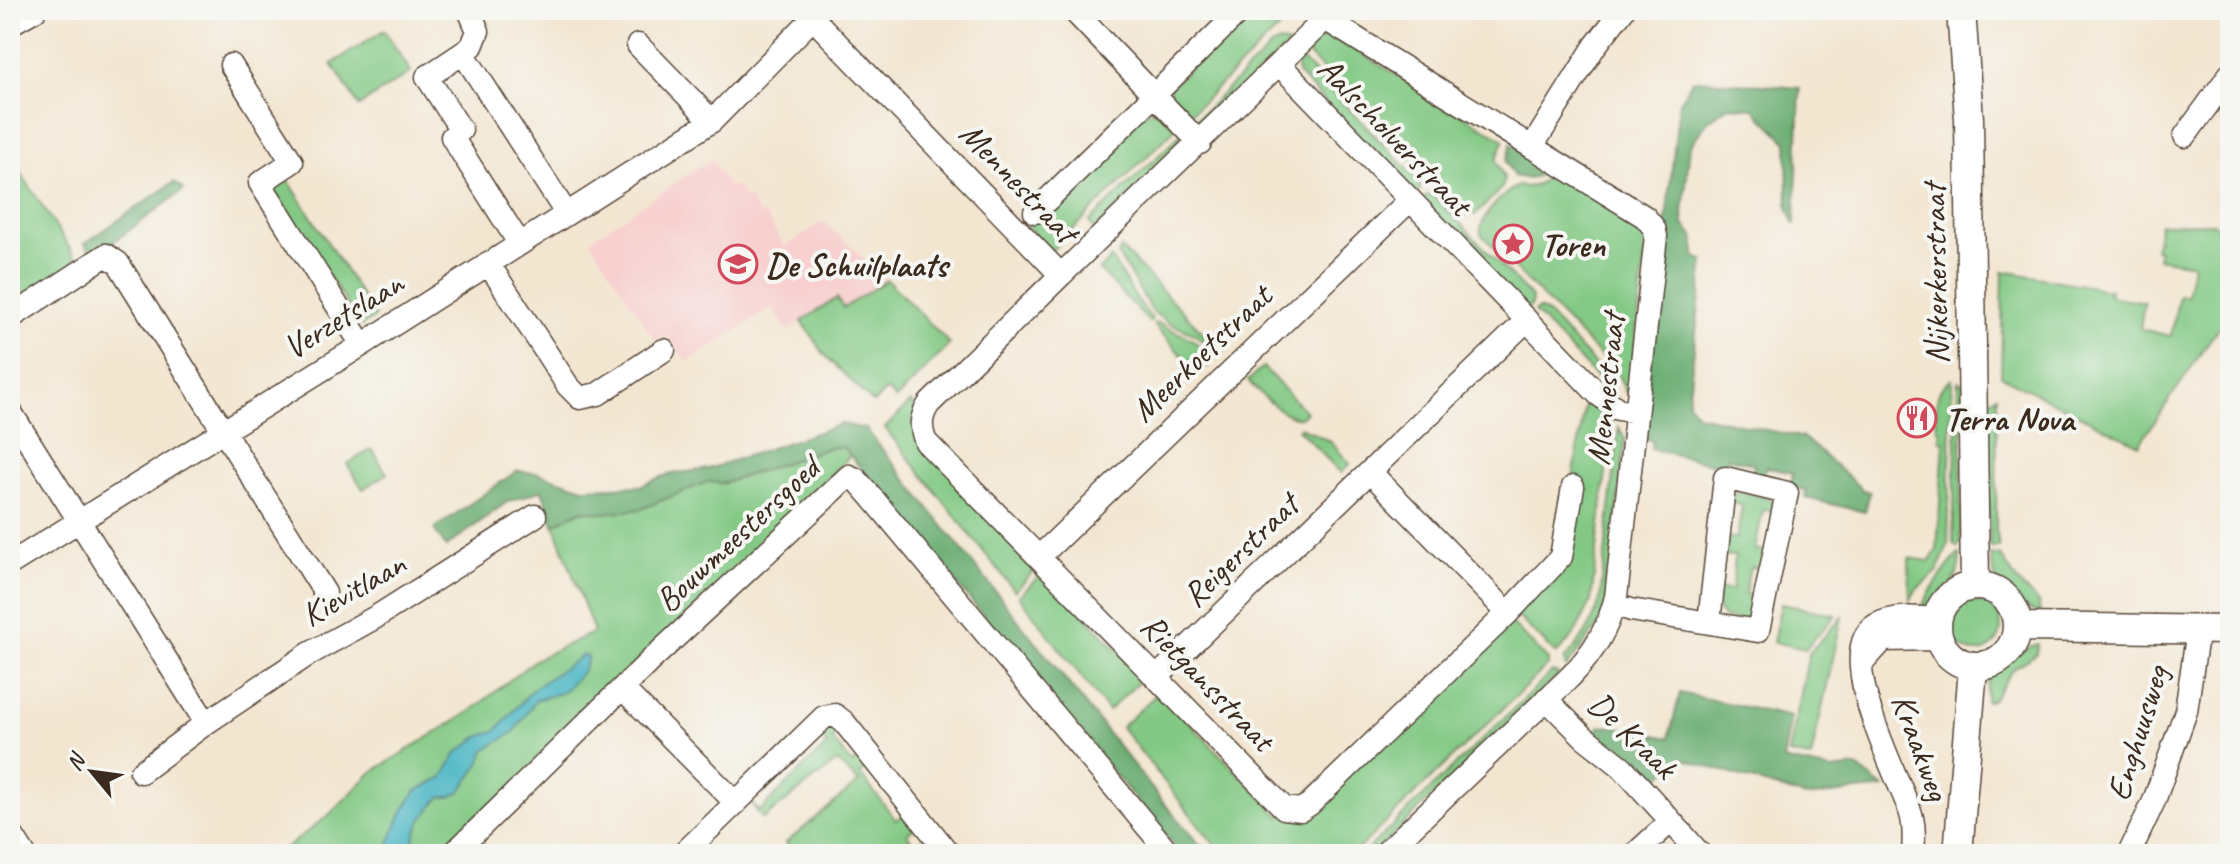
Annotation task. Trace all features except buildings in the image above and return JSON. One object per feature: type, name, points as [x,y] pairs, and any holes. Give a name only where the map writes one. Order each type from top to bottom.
[{"type":"main road","name":"Nijkerkerstraat","points":[[1961,10],[1969,119],[1975,585]]},
{"type":"main road","points":[[1975,585],[2001,593],[2016,614],[2018,627],[2014,644],[2004,657],[1990,665],[1973,667],[1958,662],[1946,652],[1938,629],[1942,606],[1950,595],[1975,585]]},
{"type":"main road","points":[[2018,627],[2230,630]]},
{"type":"main road","points":[[1958,854],[1973,667]]},
{"type":"street","points":[[10,24],[35,10]]},
{"type":"street","points":[[469,10],[478,31],[477,39],[463,53],[427,77],[461,130],[452,137],[519,243]]},
{"type":"street","points":[[1073,10],[1200,143]]},
{"type":"street","points":[[1035,212],[1241,10]]},
{"type":"street","points":[[1532,147],[1595,46],[1623,10]]},
{"type":"street","name":"Mennestraat","points":[[809,14],[1061,275],[1280,65],[1321,14],[1645,217],[1654,228],[1656,236],[1614,604],[1604,632],[1583,664],[1384,854]]},
{"type":"street","name":"Verzetslaan","points":[[10,564],[362,345],[712,121],[809,14]]},
{"type":"street","points":[[638,45],[712,121]]},
{"type":"street","points":[[463,53],[566,213]]},
{"type":"street","points":[[231,65],[292,162],[260,183],[362,345]]},
{"type":"street","name":"Aalscholverstraat","points":[[1280,65],[1608,403],[1618,409],[1636,412]]},
{"type":"street","points":[[2185,136],[2230,74]]},
{"type":"street","name":"Meerkoetstraat","points":[[1039,557],[1410,200]]},
{"type":"street","points":[[10,318],[106,255],[118,263],[325,593]]},
{"type":"street","points":[[488,263],[568,386],[580,398],[598,394],[664,350]]},
{"type":"street","name":"Rietgansstraat","points":[[1061,275],[929,404],[921,425],[926,442],[1278,803],[1292,811],[1301,810],[1508,613],[1561,557],[1573,487]]},
{"type":"street","name":"Reigerstraat","points":[[1156,678],[1526,321]]},
{"type":"street","points":[[10,411],[206,723]]},
{"type":"street","points":[[1371,473],[1508,613]]},
{"type":"street","name":"Bouwmeestersgoed","points":[[453,854],[849,476],[856,479],[870,495],[1170,854]]},
{"type":"street","points":[[1614,604],[1631,610],[1758,631],[1787,493],[1725,478],[1709,622]]},
{"type":"street","name":"Kievitlaan","points":[[141,772],[206,723],[309,654],[376,617],[535,516]]},
{"type":"street","name":"Kraakweg","points":[[1913,854],[1910,810],[1861,685],[1862,644],[1874,626],[1904,617],[1938,629]]},
{"type":"street","name":"Enghuusweg","points":[[2129,854],[2154,801],[2186,711],[2198,629]]},
{"type":"street","points":[[623,689],[736,803]]},
{"type":"street","name":"De Kraak","points":[[1546,699],[1584,737],[1622,767],[1700,854]]},
{"type":"street","points":[[683,854],[824,717],[835,715],[844,722],[949,854]]},
{"type":"street","name":"De Kraak","points":[[1635,854],[1671,821]]},
{"type":"street","points":[[10,832],[24,854]]},
{"type":"shaded area","name":"De Schuilplaats","points":[[711,159],[729,188],[736,184],[745,200],[749,198],[760,215],[764,213],[785,247],[823,221],[887,280],[843,308],[837,299],[788,331],[772,308],[687,362],[667,335],[655,340],[590,240]]},
{"type":"green space","points":[[1250,10],[1276,10],[1281,18],[1280,27],[1186,118],[1169,100],[1170,87]]},
{"type":"green space","points":[[384,30],[411,72],[359,106],[332,64]]},
{"type":"green space","points":[[1332,36],[1504,140],[1496,161],[1504,178],[1503,186],[1476,215],[1464,215],[1459,211],[1305,51],[1321,38]]},
{"type":"green space","points":[[1279,42],[1289,45],[1202,124],[1193,122],[1272,46]]},
{"type":"green space","points":[[1299,57],[1420,182],[1420,190],[1415,195],[1298,74],[1296,61]]},
{"type":"green space","points":[[1692,81],[1800,88],[1795,225],[1788,207],[1787,142],[1753,108],[1728,106],[1707,122],[1690,146],[1684,224],[1695,238],[1695,256],[1704,261],[1688,403],[1698,415],[1804,438],[1863,490],[1870,492],[1865,512],[1805,498],[1806,491],[1790,487],[1793,473],[1766,467],[1763,480],[1752,478],[1754,464],[1728,458],[1724,472],[1719,471],[1719,465],[1651,449],[1652,441],[1642,437],[1679,103]]},
{"type":"green space","points":[[1155,109],[1176,128],[1051,251],[1026,225],[1142,114]]},
{"type":"green space","points":[[1181,134],[1182,144],[1095,230],[1089,222]]},
{"type":"green space","points":[[1511,144],[1546,165],[1539,175],[1529,179],[1514,176],[1506,162]]},
{"type":"green space","points":[[10,156],[80,264],[10,309]]},
{"type":"green space","points":[[1551,170],[1642,226],[1647,238],[1630,387],[1626,393],[1612,368],[1481,234],[1484,220],[1499,200],[1518,186],[1538,184]]},
{"type":"green space","points":[[285,175],[375,317],[361,326],[270,184]]},
{"type":"green space","points":[[174,182],[184,190],[105,248],[91,253],[85,243]]},
{"type":"green space","points":[[1428,195],[1434,196],[1532,298],[1531,306],[1526,311],[1420,200]]},
{"type":"green space","points":[[2213,223],[2230,239],[2230,310],[2139,445],[2001,376],[2003,271],[2110,290],[2109,296],[2144,302],[2140,329],[2171,336],[2179,295],[2187,296],[2193,264],[2157,258],[2159,250],[2155,249],[2160,224]]},
{"type":"green space","points":[[1121,248],[1213,343],[1218,341],[1226,348],[1219,355],[1194,334],[1168,323],[1152,311],[1118,255]]},
{"type":"green space","points":[[1111,258],[1152,319],[1149,322],[1099,270]]},
{"type":"green space","points":[[887,280],[950,344],[896,399],[887,390],[873,403],[824,354],[802,321],[837,298],[843,308]]},
{"type":"green space","points":[[1539,309],[1547,313],[1611,382],[1615,397],[1534,312]]},
{"type":"green space","points":[[1153,324],[1190,338],[1215,359],[1199,374]]},
{"type":"green space","points":[[1263,367],[1306,412],[1302,416],[1295,417],[1283,412],[1248,381]]},
{"type":"green space","points":[[1952,379],[1948,545],[1938,571],[1916,590],[1910,601],[1909,558],[1929,561],[1937,550],[1944,441],[1940,440],[1940,429],[1937,429],[1937,400],[1941,388]]},
{"type":"green space","points":[[1958,381],[1963,383],[1960,544],[1957,547],[1953,543]]},
{"type":"green space","points":[[1997,395],[1996,529],[1999,547],[1990,547],[1985,405]]},
{"type":"green space","points":[[1591,398],[1612,420],[1591,601],[1573,637],[1556,654],[1515,614],[1568,562],[1572,486],[1585,403]]},
{"type":"green space","points":[[911,402],[917,408],[913,426],[1038,567],[1015,591],[885,428]]},
{"type":"green space","points":[[842,424],[866,429],[1207,854],[1181,854],[844,448],[831,447],[721,484],[709,481],[641,509],[603,513],[583,510],[554,524],[542,490],[507,502],[446,547],[434,529],[517,471],[537,473],[584,488],[640,486],[666,475],[708,469]]},
{"type":"green space","points":[[1300,427],[1330,441],[1350,464],[1341,473],[1298,429]]},
{"type":"green space","points":[[1619,428],[1625,438],[1609,587],[1600,623],[1566,668],[1564,660],[1586,633],[1600,600]]},
{"type":"green space","points":[[832,447],[844,448],[850,456],[446,854],[279,854],[331,813],[372,772],[471,711],[536,659],[594,632],[554,524],[583,510],[603,513],[641,509],[709,481],[722,484]]},
{"type":"green space","points":[[372,449],[387,474],[363,489],[347,464]]},
{"type":"green space","points":[[1738,491],[1773,500],[1776,512],[1763,510],[1755,549],[1768,552],[1764,569],[1750,567],[1745,594],[1758,597],[1748,620],[1725,619],[1718,611],[1718,589],[1732,590],[1735,556],[1722,555],[1724,537],[1737,538],[1742,505],[1727,502]]},
{"type":"green space","points":[[1960,554],[1951,585],[1931,612],[1921,609],[1939,579]]},
{"type":"green space","points":[[1991,554],[2001,556],[2017,581],[2038,602],[2040,613],[2020,604],[2001,587],[1993,572]]},
{"type":"green space","points":[[1043,572],[1144,677],[1108,711],[1019,596]]},
{"type":"green space","points":[[1976,602],[1994,609],[2001,627],[1994,645],[1976,652],[1958,645],[1951,627],[1958,609]]},
{"type":"green space","points":[[1781,604],[1836,615],[1805,649],[1773,642]]},
{"type":"green space","points":[[1842,617],[1811,758],[1789,754],[1809,653]]},
{"type":"green space","points":[[1509,621],[1548,660],[1548,665],[1353,854],[1222,854],[1121,727],[1159,692],[1280,816]]},
{"type":"green space","points":[[2038,644],[2036,654],[2013,669],[1993,699],[1986,702],[1988,682],[1996,670],[2017,654]]},
{"type":"green space","points":[[1552,672],[1559,674],[1373,854],[1363,854]]},
{"type":"green space","points":[[1680,693],[1791,717],[1783,760],[1831,770],[1857,767],[1884,788],[1806,797],[1681,758],[1651,785],[1594,734],[1600,726],[1669,738]]},
{"type":"green space","points":[[827,724],[842,731],[832,739],[852,764],[862,756],[870,766],[860,774],[896,820],[906,813],[917,826],[907,834],[915,845],[925,837],[939,854],[795,854],[786,843],[859,782],[837,762],[763,819],[750,802],[760,811],[827,745],[816,733]]},
{"type":"water","points":[[583,655],[588,657],[583,671],[563,692],[536,700],[514,732],[485,750],[480,764],[460,792],[450,797],[440,797],[421,821],[408,854],[380,854],[388,845],[416,791],[442,778],[457,753],[477,738],[497,730],[533,689]]},
{"type":"place","name":"Toren","points":[[1513,244]]},
{"type":"place","name":"De Schuilplaats","points":[[738,264]]},
{"type":"place","name":"Terra Nova","points":[[1917,418]]}]
